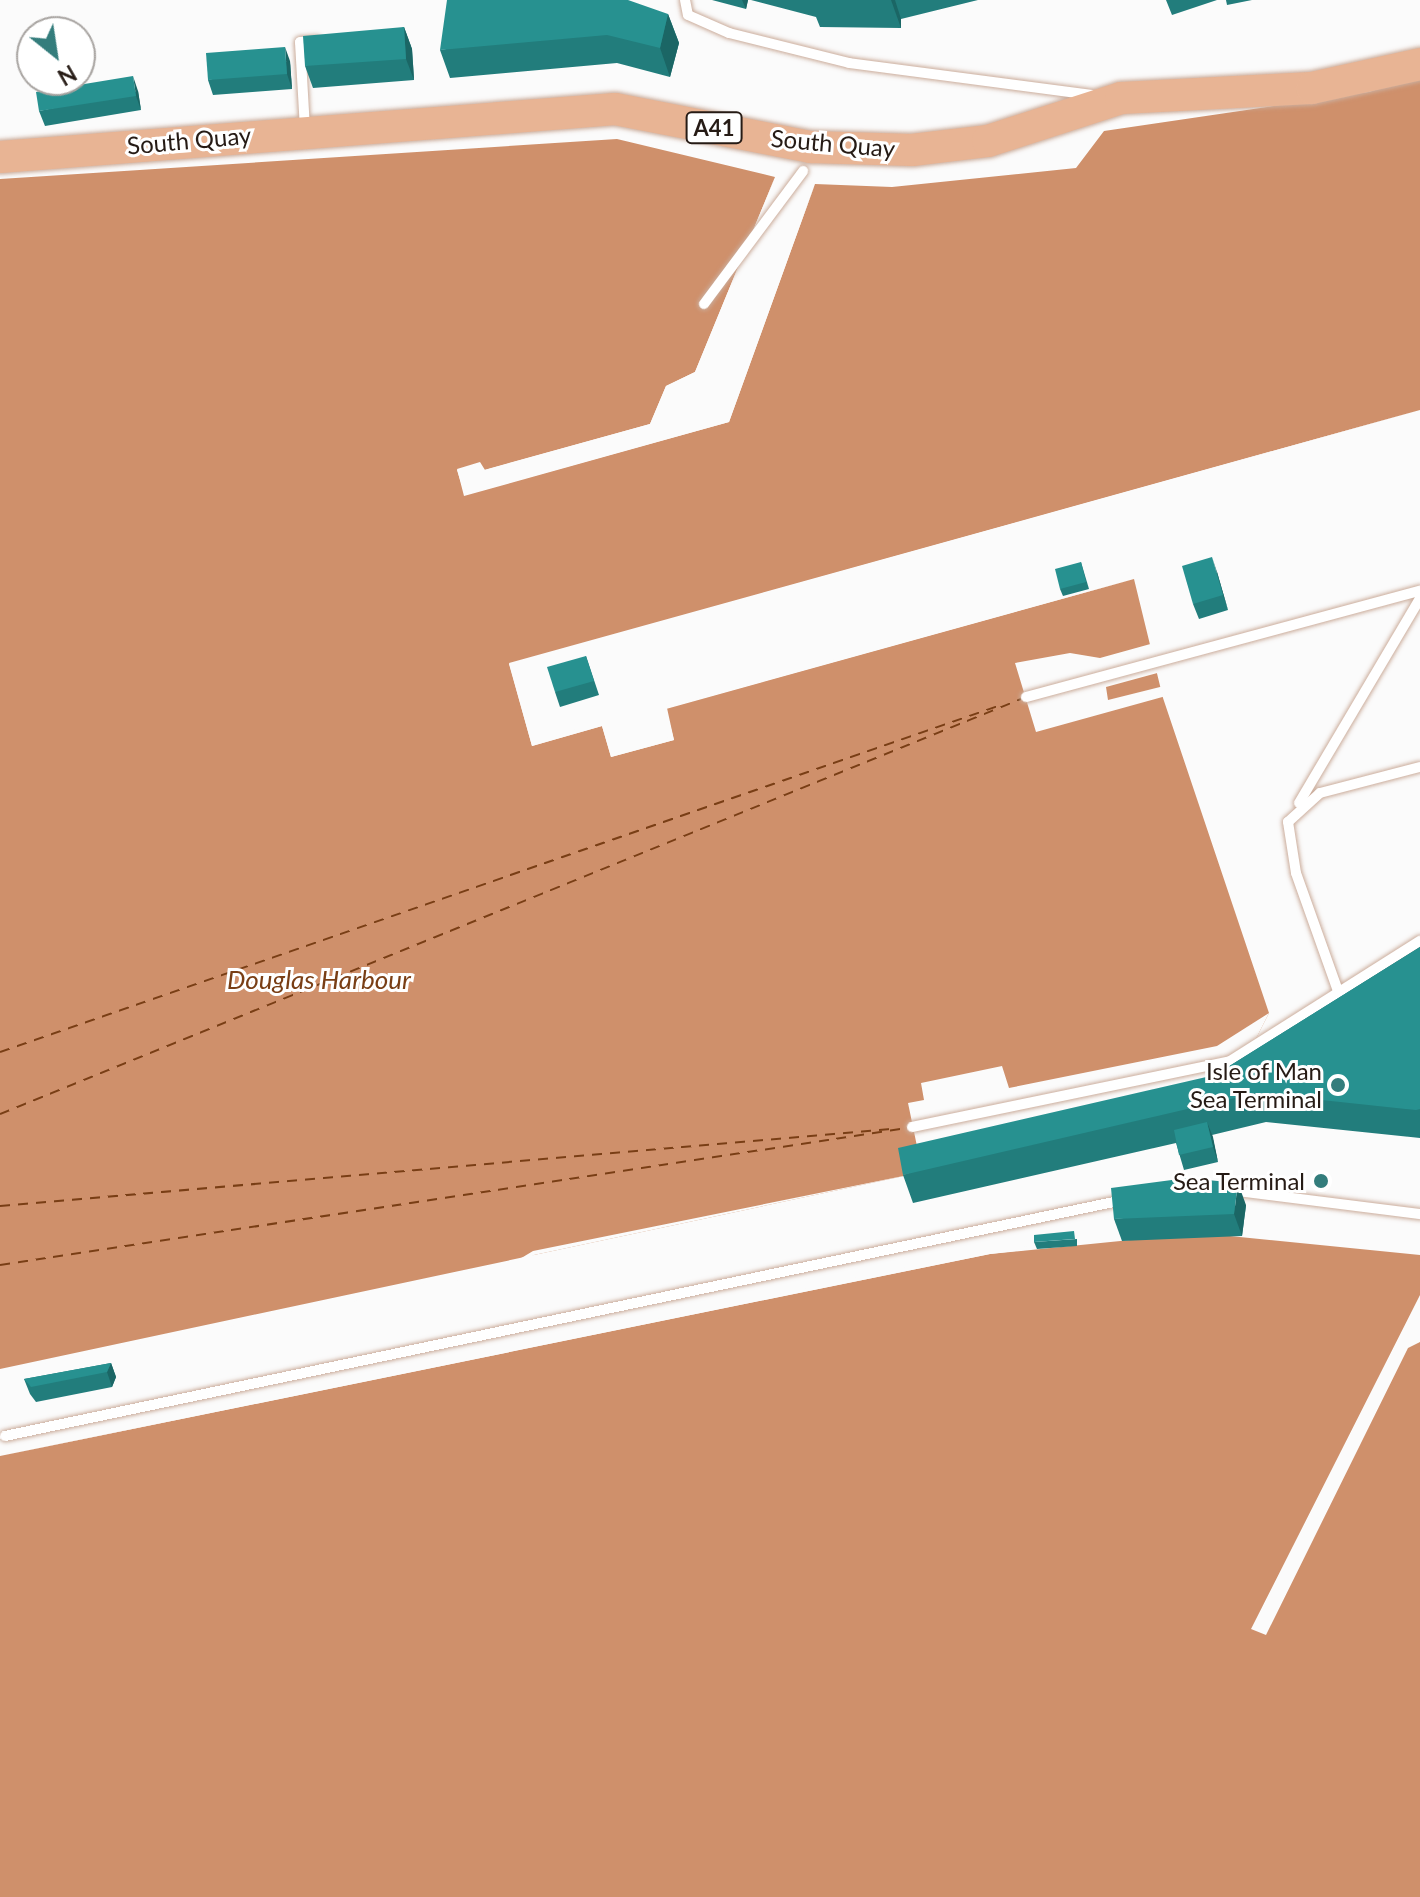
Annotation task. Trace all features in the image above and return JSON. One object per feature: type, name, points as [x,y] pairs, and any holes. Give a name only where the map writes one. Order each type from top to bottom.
[{"type":"main road","name":"South Quay","points":[[0,157],[615,109],[811,147],[912,150],[988,141],[1121,98],[1312,88],[1420,64]]},
{"type":"lane","points":[[685,0],[688,15],[729,33],[849,63],[1121,98]]},
{"type":"lane","points":[[306,131],[300,42],[329,40]]},
{"type":"lane","points":[[704,304],[803,171]]},
{"type":"lane","points":[[1026,697],[1420,591]]},
{"type":"lane","points":[[1338,991],[1296,873],[1288,822],[1420,598]]},
{"type":"lane","points":[[1288,822],[1320,793],[1420,767]]},
{"type":"lane","points":[[912,1127],[1230,1061],[1420,941]]},
{"type":"lane","points":[[1208,1187],[1420,1214]]},
{"type":"lane","points":[[5,1436],[1146,1195]]},
{"type":"water","name":"Douglas Harbour","points":[[1420,76],[1420,410],[509,664],[532,746],[602,726],[611,757],[674,740],[666,709],[1134,579],[1163,698],[1269,1013],[1236,1078],[923,1172],[0,1369],[0,179],[617,139],[775,177],[695,372],[666,386],[650,424],[484,470],[480,463],[457,470],[465,495],[729,422],[815,184],[892,187],[1076,168],[1104,131],[1369,92]]},
{"type":"water","points":[[1200,1233],[1420,1255],[1420,1897],[0,1897],[0,1456],[990,1254]]},
{"type":"pier","points":[[775,177],[699,374],[669,389],[653,427],[485,474],[478,467],[462,472],[467,491],[726,419],[815,184],[729,422],[464,496],[457,469],[480,462],[485,470],[650,424],[666,386],[695,372]]},
{"type":"pier","points":[[1420,410],[514,666],[535,741],[602,722],[613,752],[669,737],[665,705],[1134,579],[667,708],[674,740],[611,757],[602,726],[532,746],[509,663]]},
{"type":"pier","points":[[1154,643],[1161,672],[1106,687],[1108,700],[1164,686],[1166,696],[1036,732],[1015,663],[1070,653],[1100,658]]},
{"type":"pier","points":[[1269,1013],[1236,1078],[919,1156],[908,1103],[924,1100],[921,1083],[1002,1066],[1009,1088],[1217,1046]]},
{"type":"pier","points":[[923,1172],[534,1255],[509,1270],[0,1373],[508,1266],[533,1251]]},
{"type":"pier","points":[[1199,1229],[990,1254],[0,1456],[989,1250]]},
{"type":"pier","points":[[1420,1295],[1420,1342],[1408,1348],[1266,1635],[1251,1629]]},
{"type":"building","points":[[447,0],[628,0],[668,14],[660,48],[607,35],[440,50]]},
{"type":"building","points":[[404,27],[406,59],[305,66],[303,36]]},
{"type":"building","points":[[285,47],[287,74],[208,80],[206,53]]},
{"type":"building","points":[[133,76],[136,96],[39,111],[37,96],[96,96],[96,82]]},
{"type":"building","points":[[1212,557],[1223,595],[1193,604],[1182,566]]},
{"type":"building","points":[[1081,562],[1086,582],[1060,589],[1055,569]]},
{"type":"building","points":[[586,656],[594,681],[555,692],[547,667]]},
{"type":"building","points":[[1420,947],[1420,1109],[1256,1093],[903,1175],[898,1148],[1215,1075]]},
{"type":"building","points":[[1207,1122],[1213,1147],[1179,1155],[1174,1130]]},
{"type":"building","points":[[1187,1178],[1238,1183],[1234,1214],[1114,1219],[1111,1188]]},
{"type":"building","points":[[1074,1231],[1075,1239],[1034,1242],[1034,1235]]},
{"type":"building","points":[[111,1363],[107,1372],[31,1387],[24,1379]]},
{"type":"ferry route","points":[[0,1114],[1021,699]]},
{"type":"ferry route","points":[[0,1052],[1001,705]]},
{"type":"ferry route","points":[[0,1265],[907,1128]]},
{"type":"ferry route","points":[[0,1206],[891,1129]]},
{"type":"place","name":"Isle of Man Sea Terminal","points":[[1338,1085]]},
{"type":"place","name":"Sea Terminal","points":[[1321,1181]]}]
